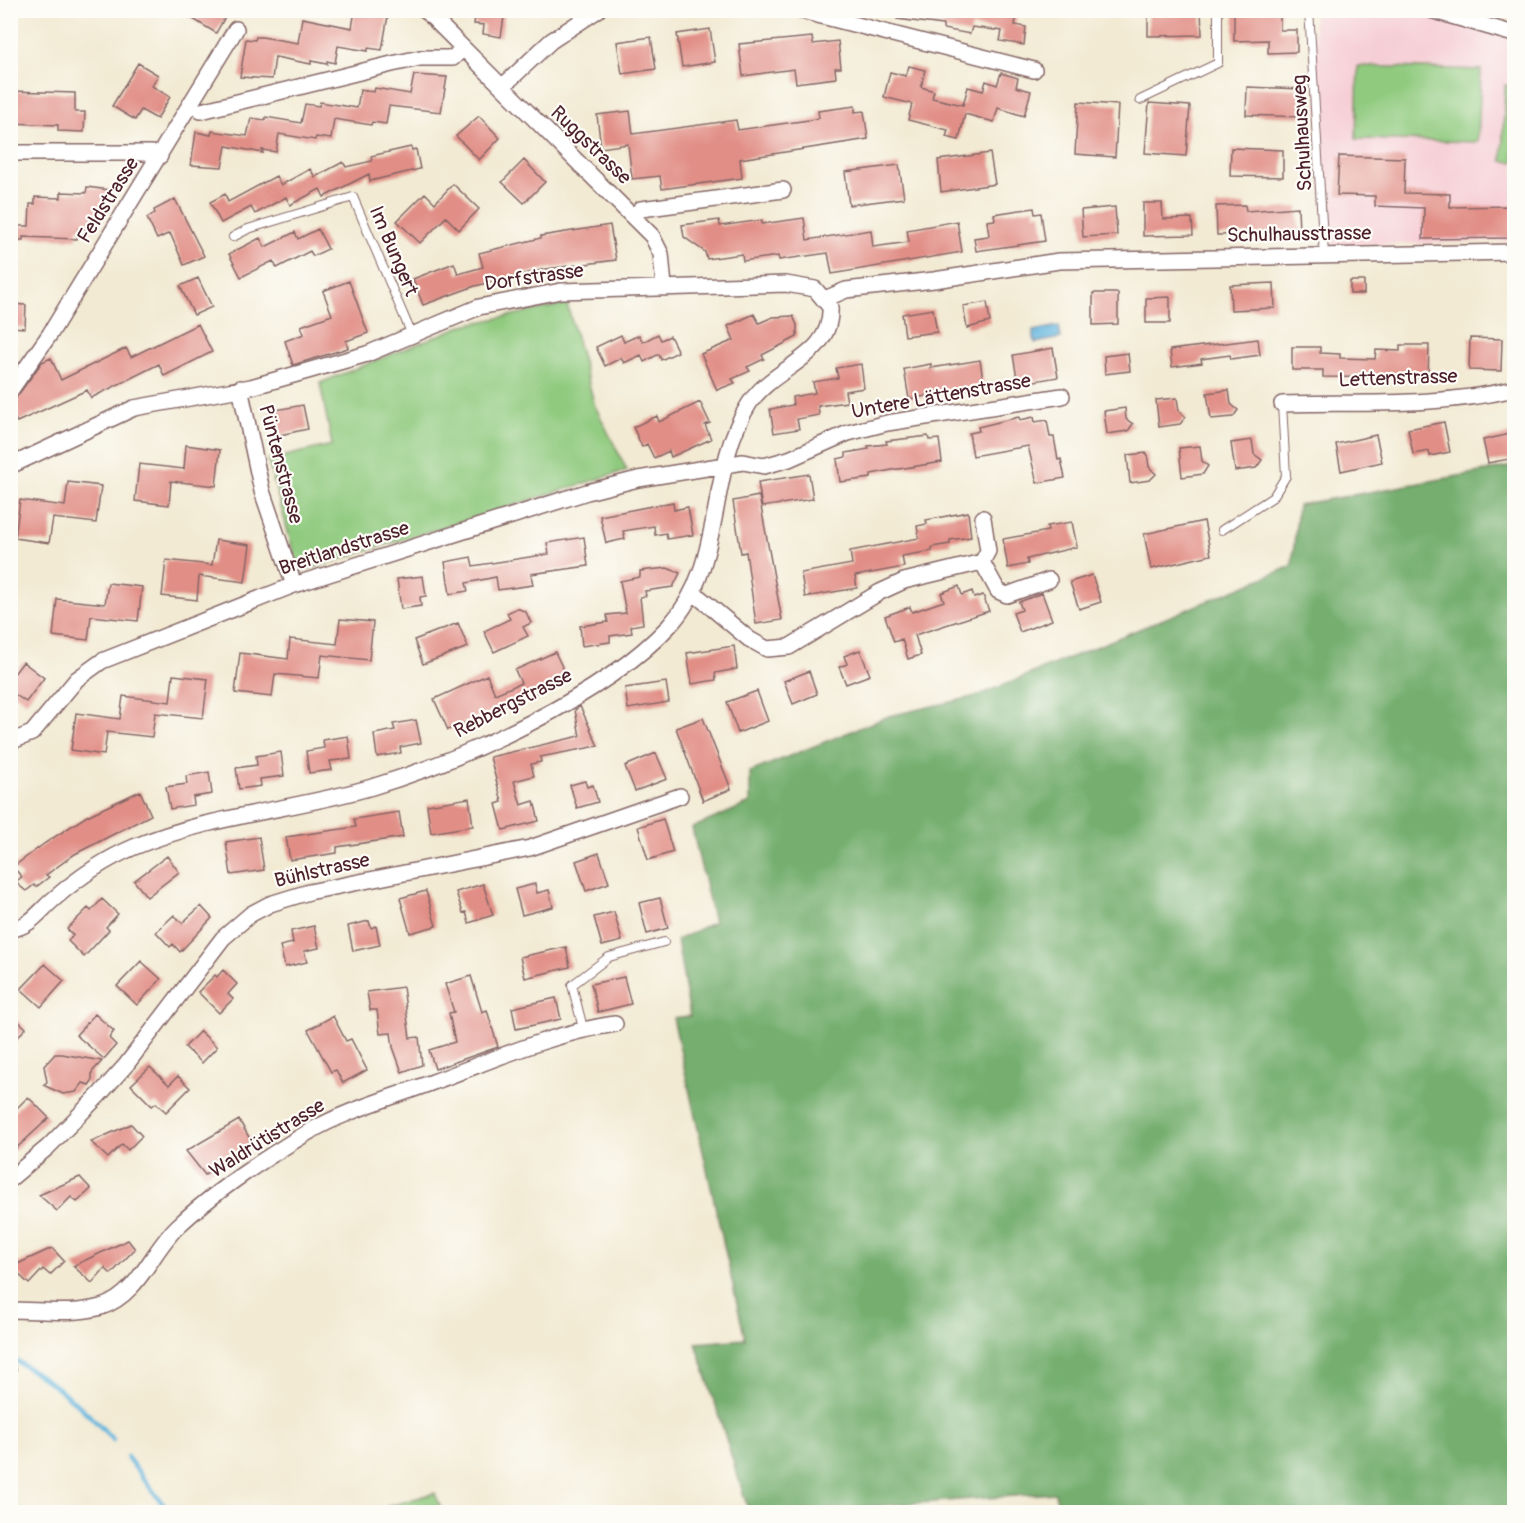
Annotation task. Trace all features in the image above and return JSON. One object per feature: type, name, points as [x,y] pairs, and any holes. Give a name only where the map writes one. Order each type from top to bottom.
[{"type":"street","name":"Ruggstrasse","points":[[425,10],[652,236],[661,254],[664,286]]},
{"type":"street","points":[[502,87],[551,41],[598,10]]},
{"type":"street","points":[[798,10],[1034,70]]},
{"type":"street","points":[[1431,10],[1515,34]]},
{"type":"street","name":"Feldstrasse","points":[[10,391],[50,334],[236,29]]},
{"type":"street","points":[[201,111],[420,58],[453,58],[462,49]]},
{"type":"street","points":[[10,153],[139,153],[160,156]]},
{"type":"street","points":[[633,216],[641,209],[783,190]]},
{"type":"street","name":"Schulhausstrasse","points":[[825,299],[846,290],[1085,259],[1515,252]]},
{"type":"street","name":"Dorfstrasse","points":[[10,466],[134,408],[240,388],[367,354],[479,306],[561,291],[664,286],[804,285],[815,289],[825,299]]},
{"type":"street","name":"Rebbergstrasse","points":[[10,929],[17,929],[34,919],[54,898],[94,869],[133,847],[220,819],[372,787],[450,758],[525,724],[586,690],[639,655],[670,626],[694,593],[704,568],[733,437],[749,405],[765,383],[818,346],[825,338],[831,318],[830,307],[825,299]]},
{"type":"street","name":"Püntenstrasse","points":[[240,388],[262,491],[294,585]]},
{"type":"street","name":"Lettenstrasse","points":[[1282,404],[1421,400],[1491,395],[1515,389]]},
{"type":"street","name":"Untere Lättenstrasse","points":[[725,465],[742,462],[764,466],[789,459],[848,433],[887,423],[1062,396]]},
{"type":"street","name":"Breitlandstrasse","points":[[10,742],[32,733],[77,679],[102,661],[294,585],[587,492],[638,479],[725,465]]},
{"type":"street","points":[[694,593],[749,639],[767,649],[789,647],[880,592],[904,581],[982,562],[988,551],[983,518]]},
{"type":"street","points":[[982,562],[998,591],[1006,595],[1049,580]]},
{"type":"street","name":"Bühlstrasse","points":[[10,1179],[39,1155],[99,1095],[126,1065],[224,938],[251,914],[270,904],[309,892],[530,848],[680,796]]},
{"type":"street","name":"Waldrütistrasse","points":[[10,1310],[77,1311],[102,1307],[124,1295],[158,1249],[184,1220],[231,1183],[307,1133],[351,1113],[583,1028],[615,1024]]},
{"type":"lane","points":[[1140,100],[1218,63],[1218,10]]},
{"type":"lane","name":"Schulhausweg","points":[[1310,10],[1324,255]]},
{"type":"lane","name":"Im Bungert","points":[[233,237],[248,229],[353,197],[412,335]]},
{"type":"lane","points":[[1222,530],[1273,496],[1286,476],[1282,404]]},
{"type":"lane","points":[[583,1028],[572,985],[609,957],[664,942]]},
{"type":"shaded area","points":[[1313,11],[1418,11],[1514,36],[1514,241],[1324,246]]},
{"type":"green space","points":[[1358,66],[1481,70],[1478,142],[1356,139]]},
{"type":"green space","points":[[1505,85],[1514,86],[1514,162],[1502,161]]},
{"type":"green space","points":[[567,304],[595,406],[627,470],[299,572],[268,460],[332,445],[320,383],[464,325]]},
{"type":"green space","points":[[1514,466],[1514,1512],[1060,1512],[1055,1493],[794,1512],[749,1512],[696,1343],[745,1339],[673,1018],[690,1016],[677,940],[714,922],[692,828],[750,803],[750,772],[889,716],[977,696],[1292,566],[1298,505]]},
{"type":"green space","points":[[435,1493],[442,1512],[387,1512],[386,1507]]},
{"type":"water","points":[[1059,326],[1061,338],[1035,343],[1033,331]]},
{"type":"building","points":[[178,10],[229,10],[216,33]]},
{"type":"building","points":[[355,10],[389,10],[382,50],[368,48],[368,51],[338,46],[335,63],[327,61],[327,64],[311,61],[311,64],[275,57],[272,79],[240,77],[246,39],[255,40],[256,37],[262,37],[298,43],[302,18],[352,28]]},
{"type":"building","points":[[476,10],[505,10],[501,37],[483,34],[484,25],[474,24]]},
{"type":"building","points":[[898,10],[994,10],[1017,14],[1015,25],[1026,27],[1024,45],[1000,41],[1002,31],[972,27],[970,34],[943,29],[943,25],[897,19]]},
{"type":"building","points":[[1148,10],[1201,10],[1202,35],[1148,36]]},
{"type":"building","points":[[1234,10],[1280,10],[1280,30],[1297,30],[1297,52],[1268,53],[1268,40],[1234,41]]},
{"type":"building","points":[[710,29],[715,62],[682,67],[677,34]]},
{"type":"building","points":[[651,37],[656,69],[622,74],[617,42]]},
{"type":"building","points":[[812,37],[813,44],[838,41],[841,68],[835,68],[836,78],[796,83],[794,69],[743,76],[739,44]]},
{"type":"building","points":[[138,63],[158,75],[152,86],[170,97],[157,119],[141,110],[135,120],[112,106]]},
{"type":"building","points":[[909,66],[925,70],[921,87],[934,91],[932,98],[963,105],[968,87],[983,91],[986,81],[997,85],[1001,73],[1018,78],[1016,87],[1031,91],[1024,116],[998,108],[994,122],[965,114],[959,140],[946,137],[948,130],[908,120],[912,104],[884,97],[890,72],[906,76]]},
{"type":"building","points":[[414,75],[447,77],[441,112],[389,106],[386,124],[372,122],[371,125],[334,119],[331,139],[316,137],[315,140],[279,134],[276,152],[262,150],[263,153],[226,146],[222,167],[191,165],[196,132],[211,135],[212,131],[247,136],[251,118],[265,120],[266,117],[301,123],[305,104],[319,106],[320,102],[357,108],[360,90],[374,92],[375,88],[410,94]]},
{"type":"building","points":[[1247,87],[1302,89],[1301,117],[1246,115]]},
{"type":"building","points":[[10,91],[75,93],[75,112],[85,112],[84,132],[58,131],[58,125],[10,123]]},
{"type":"building","points":[[1078,102],[1118,105],[1115,157],[1075,154]]},
{"type":"building","points":[[1149,103],[1190,106],[1186,156],[1145,153]]},
{"type":"building","points":[[855,106],[855,112],[864,111],[868,139],[740,159],[742,178],[662,189],[660,176],[632,179],[628,144],[601,148],[597,115],[630,111],[633,134],[736,120],[738,130],[819,118],[818,111]]},
{"type":"building","points":[[479,116],[500,138],[479,160],[456,136]]},
{"type":"building","points":[[411,147],[412,150],[416,149],[420,169],[370,181],[369,174],[324,197],[320,189],[290,205],[286,197],[255,214],[251,207],[221,223],[210,202],[225,194],[228,202],[276,176],[281,185],[310,169],[315,177],[343,162],[346,167],[372,161],[371,156]]},
{"type":"building","points":[[1231,148],[1283,150],[1283,177],[1230,176]]},
{"type":"building","points":[[990,153],[995,184],[941,192],[938,160]]},
{"type":"building","points":[[1339,156],[1405,158],[1404,193],[1450,194],[1450,207],[1515,206],[1515,238],[1423,239],[1424,208],[1375,206],[1375,196],[1337,195]]},
{"type":"building","points":[[524,160],[545,182],[524,203],[502,182]]},
{"type":"building","points":[[899,165],[904,198],[849,205],[845,172]]},
{"type":"building","points":[[453,184],[479,209],[459,230],[446,217],[420,243],[397,221],[425,193],[435,203]]},
{"type":"building","points":[[87,187],[109,190],[108,212],[98,212],[98,230],[78,229],[77,239],[23,237],[23,240],[10,240],[10,226],[29,226],[30,204],[35,204],[35,197],[61,198],[61,192],[86,193]]},
{"type":"building","points":[[175,199],[204,256],[184,265],[170,233],[157,239],[147,218],[155,213],[154,210]]},
{"type":"building","points":[[1143,203],[1162,203],[1163,219],[1192,218],[1193,235],[1143,236]]},
{"type":"building","points":[[1245,205],[1246,211],[1298,207],[1299,233],[1217,235],[1216,206]]},
{"type":"building","points":[[1115,207],[1117,235],[1083,237],[1081,210]]},
{"type":"building","points":[[1034,208],[1035,214],[1041,213],[1045,241],[976,251],[974,238],[989,236],[987,221],[995,220],[994,214]]},
{"type":"building","points":[[804,218],[807,240],[871,230],[873,247],[909,242],[907,230],[957,221],[962,252],[832,274],[828,253],[779,260],[778,256],[743,261],[742,254],[707,259],[705,252],[684,237],[682,225],[719,220],[720,226],[762,220],[762,224]]},
{"type":"building","points":[[610,225],[616,260],[546,269],[475,286],[423,305],[413,279],[454,263],[458,274],[483,267],[479,253],[541,238],[541,236]]},
{"type":"building","points":[[318,229],[328,249],[313,256],[310,251],[277,268],[273,261],[241,277],[229,254],[260,238],[265,247],[295,232],[298,239]]},
{"type":"building","points":[[198,278],[212,307],[194,315],[180,286]]},
{"type":"building","points":[[349,281],[368,333],[346,341],[348,348],[293,365],[285,341],[304,334],[301,326],[332,315],[323,291]]},
{"type":"building","points":[[1350,281],[1364,281],[1364,294],[1350,294]]},
{"type":"building","points":[[1274,283],[1275,308],[1231,310],[1230,285]]},
{"type":"building","points":[[1093,293],[1118,293],[1118,324],[1093,325]]},
{"type":"building","points":[[1170,297],[1170,323],[1146,323],[1146,298]]},
{"type":"building","points":[[987,302],[990,322],[967,328],[963,306]]},
{"type":"building","points":[[10,304],[26,305],[25,328],[10,327]]},
{"type":"building","points":[[933,309],[937,332],[905,336],[902,314]]},
{"type":"building","points":[[754,314],[759,323],[773,317],[793,316],[797,325],[797,337],[762,355],[764,359],[747,367],[750,371],[732,379],[735,383],[717,390],[701,354],[734,340],[728,326]]},
{"type":"building","points":[[198,324],[212,352],[164,376],[159,364],[91,398],[87,390],[17,422],[10,413],[10,406],[42,362],[51,358],[61,380],[126,348],[131,357]]},
{"type":"building","points":[[658,334],[661,340],[670,336],[678,352],[661,360],[659,354],[644,362],[641,355],[624,363],[621,358],[605,366],[596,347],[621,335],[624,342],[639,335],[643,342]]},
{"type":"building","points":[[1470,338],[1502,339],[1501,371],[1469,370]]},
{"type":"building","points":[[1258,339],[1260,355],[1231,359],[1230,355],[1201,359],[1202,363],[1172,367],[1170,350]]},
{"type":"building","points":[[1400,345],[1429,345],[1428,378],[1323,377],[1323,370],[1292,370],[1292,347],[1320,347],[1320,353],[1340,354],[1340,358],[1375,359],[1376,350],[1400,351]]},
{"type":"building","points":[[1053,348],[1058,377],[1018,384],[1013,355]]},
{"type":"building","points":[[1128,353],[1130,371],[1105,374],[1104,356]]},
{"type":"building","points":[[980,360],[984,386],[909,399],[904,369],[931,364],[931,368]]},
{"type":"building","points":[[861,364],[864,388],[845,391],[847,402],[818,406],[819,415],[797,419],[799,429],[774,433],[770,409],[793,405],[792,397],[815,393],[813,382],[838,378],[836,368]]},
{"type":"building","points":[[1229,390],[1231,404],[1238,410],[1233,417],[1211,419],[1207,393]]},
{"type":"building","points":[[1177,398],[1179,411],[1186,417],[1180,424],[1159,427],[1156,400]]},
{"type":"building","points":[[700,402],[710,423],[705,425],[711,439],[671,457],[669,451],[654,458],[647,444],[642,447],[633,427],[657,416],[659,422]]},
{"type":"building","points":[[303,405],[308,429],[275,436],[270,411]]},
{"type":"building","points":[[1125,408],[1126,419],[1133,424],[1128,431],[1107,434],[1104,411]]},
{"type":"building","points":[[1019,417],[1020,420],[1034,417],[1035,422],[1047,420],[1050,437],[1054,437],[1058,460],[1061,459],[1065,478],[1037,483],[1028,446],[973,456],[969,433],[979,431],[978,427]]},
{"type":"building","points":[[1444,422],[1450,452],[1430,456],[1429,451],[1413,454],[1408,429]]},
{"type":"building","points":[[1515,433],[1515,458],[1488,463],[1483,440]]},
{"type":"building","points":[[1376,435],[1382,462],[1341,471],[1336,444]]},
{"type":"building","points":[[928,436],[929,440],[939,439],[942,462],[871,474],[871,478],[840,482],[837,459],[846,457],[846,453],[869,449],[868,446],[887,444],[886,441]]},
{"type":"building","points":[[1252,440],[1254,454],[1262,460],[1256,468],[1235,471],[1231,443]]},
{"type":"building","points":[[186,445],[220,450],[216,486],[171,481],[169,505],[135,501],[139,464],[184,469]]},
{"type":"building","points":[[1200,446],[1202,461],[1208,466],[1203,474],[1182,477],[1179,448]]},
{"type":"building","points":[[1147,453],[1149,467],[1156,474],[1150,480],[1130,483],[1127,455]]},
{"type":"building","points":[[809,474],[813,499],[762,507],[758,482]]},
{"type":"building","points":[[68,482],[101,486],[96,523],[53,518],[49,543],[15,538],[20,500],[65,506]]},
{"type":"building","points":[[759,496],[782,620],[756,624],[746,552],[741,553],[733,501]]},
{"type":"building","points":[[673,502],[674,510],[688,507],[693,535],[667,539],[666,533],[655,535],[654,526],[623,531],[625,539],[606,543],[600,516]]},
{"type":"building","points":[[968,512],[971,537],[950,540],[950,544],[932,547],[932,551],[902,556],[904,567],[855,576],[857,588],[805,597],[801,573],[852,564],[850,551],[919,538],[917,526],[927,524],[926,520]]},
{"type":"building","points":[[1204,521],[1211,555],[1151,569],[1144,534]]},
{"type":"building","points":[[1072,522],[1077,547],[1027,559],[1028,564],[1008,568],[1003,539],[1048,531],[1047,526]]},
{"type":"building","points":[[584,537],[588,566],[531,574],[533,585],[498,590],[496,577],[466,583],[468,591],[450,594],[445,562],[471,557],[473,566],[549,554],[547,543]]},
{"type":"building","points":[[216,540],[250,545],[245,582],[199,576],[197,600],[162,596],[166,560],[212,565]]},
{"type":"building","points":[[667,568],[680,573],[673,587],[645,591],[646,596],[640,597],[643,624],[631,626],[632,633],[610,636],[610,642],[582,646],[580,626],[608,622],[607,615],[626,613],[620,581],[640,577],[640,571]]},
{"type":"building","points":[[1092,575],[1101,602],[1079,609],[1070,582]]},
{"type":"building","points":[[423,576],[426,596],[420,597],[421,606],[401,609],[397,579]]},
{"type":"building","points":[[108,583],[142,587],[138,621],[91,616],[88,640],[53,636],[57,599],[105,604]]},
{"type":"building","points":[[959,586],[962,595],[972,591],[974,598],[983,595],[989,611],[915,635],[921,655],[908,659],[902,639],[894,642],[885,616],[910,607],[912,612],[944,601],[941,593]]},
{"type":"building","points":[[1042,593],[1052,620],[1020,632],[1013,613],[1022,610],[1019,602]]},
{"type":"building","points":[[517,608],[526,612],[531,623],[523,627],[528,636],[494,652],[484,631],[510,619],[507,613]]},
{"type":"building","points":[[340,619],[373,622],[369,660],[322,655],[319,678],[275,674],[272,697],[235,693],[240,653],[288,659],[290,639],[337,644]]},
{"type":"building","points":[[458,623],[468,647],[423,664],[414,640]]},
{"type":"building","points":[[734,646],[737,669],[715,673],[716,680],[692,684],[687,653]]},
{"type":"building","points":[[860,650],[870,675],[846,684],[839,667],[847,664],[844,656]]},
{"type":"building","points":[[555,652],[568,679],[448,730],[434,699],[487,675],[495,694],[521,683],[515,670]]},
{"type":"building","points":[[23,662],[44,678],[26,702],[10,691],[10,679]]},
{"type":"building","points":[[809,671],[817,694],[793,704],[784,681]]},
{"type":"building","points":[[173,675],[208,679],[203,718],[155,713],[152,737],[107,732],[104,755],[71,750],[76,713],[120,719],[123,696],[170,702]]},
{"type":"building","points":[[666,682],[669,702],[628,709],[625,688]]},
{"type":"building","points":[[757,691],[768,721],[738,733],[727,702]]},
{"type":"building","points":[[580,706],[598,746],[540,757],[541,762],[531,764],[534,776],[514,781],[521,805],[534,801],[539,821],[503,830],[496,804],[502,802],[490,757],[580,736],[575,710]]},
{"type":"building","points":[[703,718],[731,789],[703,801],[676,728]]},
{"type":"building","points":[[416,720],[421,743],[400,747],[401,753],[377,757],[374,734],[395,730],[393,724]]},
{"type":"building","points":[[348,736],[351,759],[330,761],[332,770],[309,773],[306,751],[324,748],[323,740]]},
{"type":"building","points":[[281,752],[284,776],[260,779],[261,786],[239,789],[236,768],[257,765],[256,756]]},
{"type":"building","points":[[656,753],[667,779],[635,791],[625,766]]},
{"type":"building","points":[[209,772],[212,794],[193,797],[194,805],[170,809],[166,787],[187,784],[186,776]]},
{"type":"building","points":[[585,781],[587,787],[593,785],[598,802],[577,808],[570,785]]},
{"type":"building","points":[[140,791],[151,815],[75,854],[46,875],[49,877],[36,887],[34,885],[26,891],[15,882],[22,877],[13,867],[45,843],[87,816]]},
{"type":"building","points":[[469,798],[473,826],[431,833],[427,805]]},
{"type":"building","points":[[399,812],[403,837],[337,847],[337,853],[290,860],[286,837],[356,827],[354,819]]},
{"type":"building","points":[[663,819],[673,852],[648,860],[638,827]]},
{"type":"building","points":[[259,837],[264,870],[231,875],[226,842]]},
{"type":"building","points":[[599,853],[609,883],[586,891],[576,861]]},
{"type":"building","points":[[167,856],[179,872],[147,897],[134,881]]},
{"type":"building","points":[[483,884],[493,915],[469,923],[456,892]]},
{"type":"building","points":[[535,884],[537,893],[549,890],[553,907],[522,915],[515,889]]},
{"type":"building","points":[[426,891],[436,926],[410,933],[400,898]]},
{"type":"building","points":[[660,898],[668,928],[647,934],[639,903]]},
{"type":"building","points":[[102,899],[118,914],[106,927],[109,930],[84,957],[68,941],[73,935],[67,929],[88,908],[91,911]]},
{"type":"building","points":[[201,906],[212,918],[180,952],[173,944],[170,947],[156,932],[174,915],[182,923]]},
{"type":"building","points":[[614,912],[622,941],[602,946],[594,917]]},
{"type":"building","points":[[369,921],[371,928],[376,926],[380,945],[353,951],[348,926]]},
{"type":"building","points":[[314,926],[319,948],[304,951],[307,962],[285,967],[280,946],[293,943],[291,931]]},
{"type":"building","points":[[566,947],[570,967],[525,978],[520,957]]},
{"type":"building","points":[[141,961],[161,979],[137,1005],[117,986]]},
{"type":"building","points":[[45,964],[64,981],[41,1007],[21,989]]},
{"type":"building","points":[[223,970],[237,984],[228,994],[233,999],[219,1013],[198,992]]},
{"type":"building","points":[[471,976],[482,1012],[487,1010],[498,1047],[435,1069],[429,1050],[455,1042],[449,1013],[454,1012],[445,984]]},
{"type":"building","points":[[624,977],[631,1004],[598,1012],[591,984]]},
{"type":"building","points":[[403,987],[410,1038],[419,1037],[422,1065],[402,1072],[393,1047],[391,1033],[380,1034],[377,1010],[370,1010],[367,992]]},
{"type":"building","points":[[556,998],[561,1019],[516,1029],[512,1008]]},
{"type":"building","points":[[10,1014],[26,1028],[10,1045]]},
{"type":"building","points":[[95,1014],[114,1031],[109,1038],[116,1045],[104,1059],[76,1035]]},
{"type":"building","points":[[333,1016],[346,1041],[351,1039],[367,1070],[343,1083],[336,1070],[331,1072],[308,1030]]},
{"type":"building","points":[[200,1031],[217,1047],[202,1063],[185,1047]]},
{"type":"building","points":[[55,1054],[102,1061],[92,1072],[92,1081],[89,1085],[83,1083],[76,1092],[63,1094],[43,1085],[47,1082],[44,1066]]},
{"type":"building","points":[[150,1067],[169,1085],[178,1076],[190,1088],[166,1112],[156,1103],[152,1106],[131,1085]]},
{"type":"building","points":[[28,1097],[49,1118],[10,1154],[10,1115]]},
{"type":"building","points":[[239,1120],[253,1144],[205,1175],[186,1151]]},
{"type":"building","points":[[131,1124],[142,1136],[128,1150],[122,1144],[108,1158],[91,1142]]},
{"type":"building","points":[[80,1177],[91,1189],[77,1202],[71,1197],[57,1211],[39,1195]]},
{"type":"building","points":[[128,1240],[135,1249],[111,1274],[105,1268],[92,1283],[73,1266]]},
{"type":"building","points":[[52,1248],[64,1261],[50,1275],[43,1269],[29,1284],[11,1267]]},
{"type":"waterway","points":[[10,1357],[66,1394],[113,1440]]},
{"type":"waterway","points":[[127,1457],[169,1512]]}]
